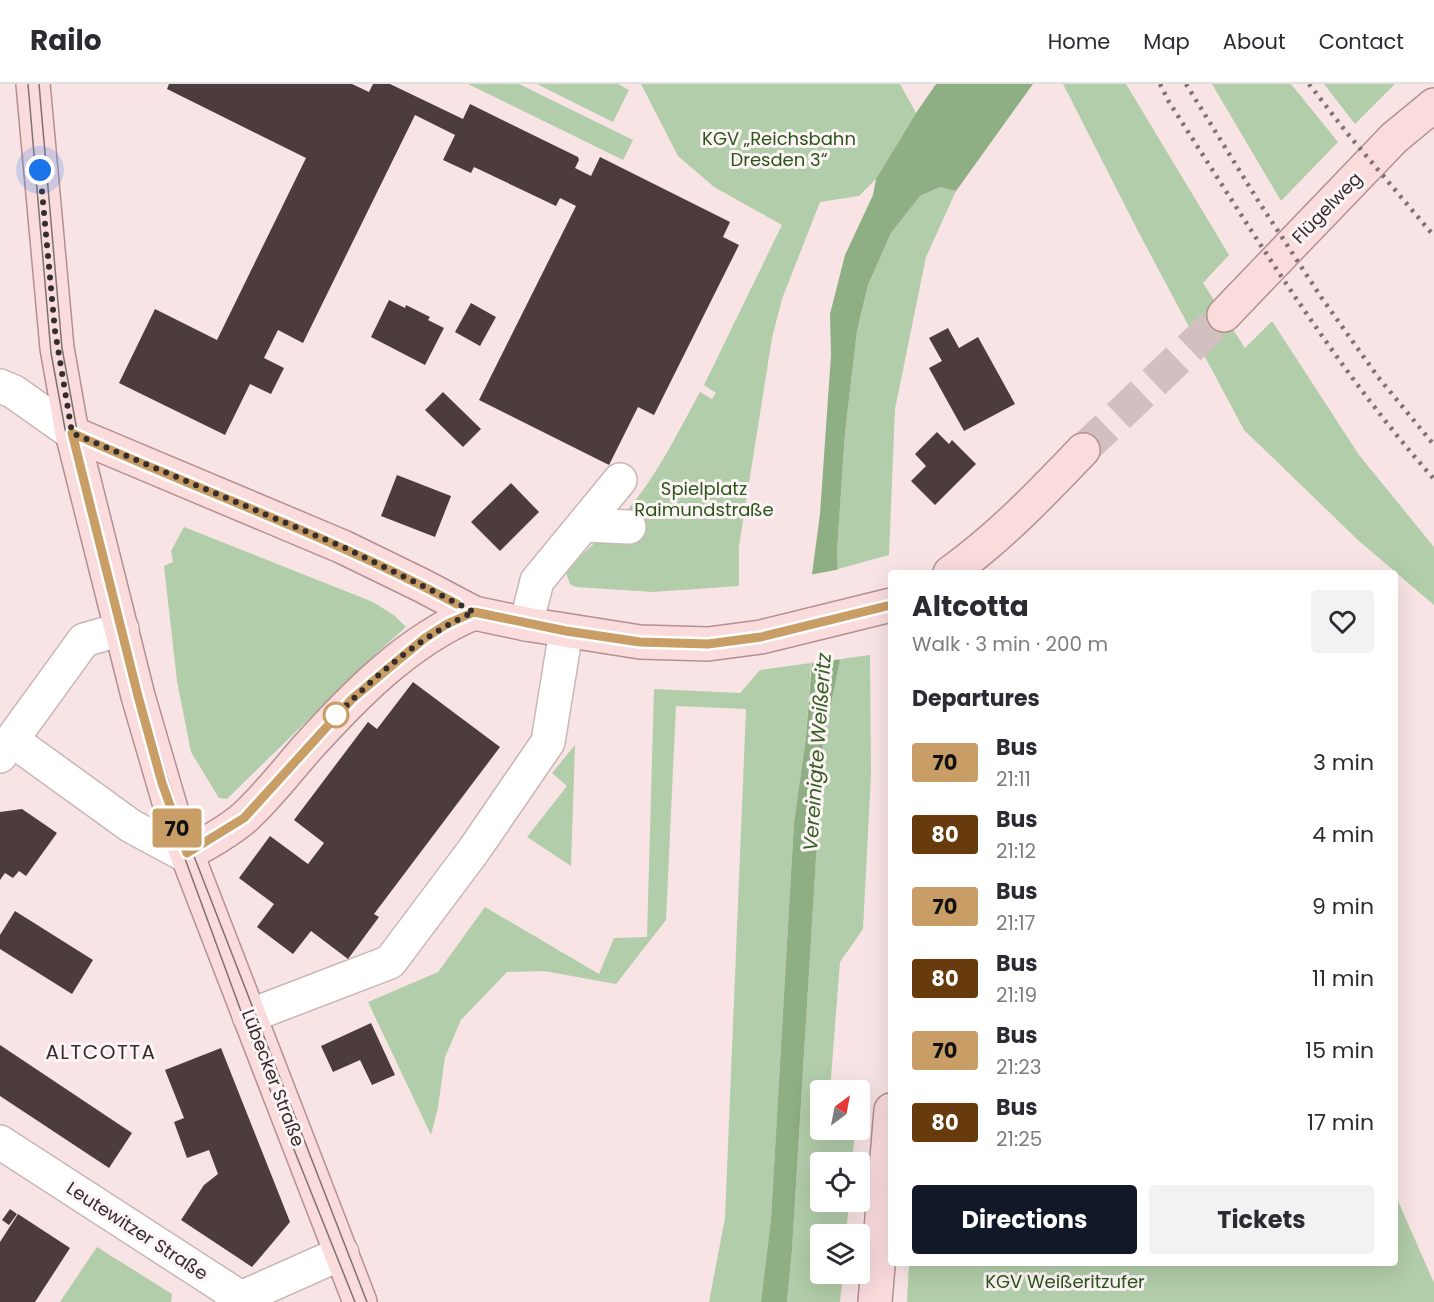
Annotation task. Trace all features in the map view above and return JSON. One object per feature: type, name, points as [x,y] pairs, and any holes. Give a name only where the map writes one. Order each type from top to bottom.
[{"type":"main road","points":[[33,84],[55,331],[72,433],[138,696],[162,783],[187,853],[244,818],[341,711],[402,657],[447,624],[474,612]]},
{"type":"main road","name":"Flügelweg","points":[[1224,315],[1394,138],[1434,105]]},
{"type":"main road","points":[[72,433],[343,547],[474,612],[526,624],[640,642],[708,644],[761,637],[882,608]]},
{"type":"main road","points":[[954,570],[1023,513],[1083,450]]},
{"type":"main road","name":"Lübecker Straße","points":[[187,853],[360,1302]]},
{"type":"main road","points":[[875,1302],[888,1146]]},
{"type":"street","points":[[0,386],[14,392],[72,433]]},
{"type":"street","points":[[526,624],[537,581],[620,480]]},
{"type":"street","points":[[584,525],[629,527]]},
{"type":"street","points":[[122,629],[84,640],[6,748],[131,826],[183,854],[187,853]]},
{"type":"street","points":[[249,1016],[390,962],[474,850],[548,742],[566,631]]},
{"type":"street","name":"Leutewitzer Straße","points":[[0,1142],[236,1300],[342,1253]]},
{"type":"green space","points":[[468,84],[519,84],[633,140],[623,160]]},
{"type":"green space","points":[[537,84],[618,84],[629,90],[613,122]]},
{"type":"green space","points":[[641,84],[900,84],[916,113],[876,179],[859,196],[820,202],[782,299],[772,338],[739,546],[739,586],[653,592],[576,587],[570,584],[566,573],[636,500],[665,455],[700,392],[712,399],[716,393],[704,385],[782,225],[714,187],[678,156]]},
{"type":"green space","points":[[1063,84],[1126,84],[1229,255],[1203,283],[1245,348],[1272,321],[1359,455],[1434,547],[1434,605],[1398,574],[1398,570],[1393,570],[1359,541],[1244,430]]},
{"type":"green space","points":[[1212,84],[1291,84],[1338,142],[1281,201]]},
{"type":"green space","points":[[1324,84],[1395,84],[1355,124]]},
{"type":"green space","points":[[940,187],[956,191],[926,257],[895,409],[889,555],[838,569],[837,552],[845,433],[857,331],[868,285],[891,233],[920,196]]},
{"type":"green space","points":[[184,527],[373,602],[395,616],[406,627],[369,660],[227,799],[219,798],[191,752],[177,681],[164,566],[173,562],[171,551]]},
{"type":"green space","points":[[870,655],[871,774],[863,929],[840,962],[831,1080],[810,1080],[810,1140],[854,1140],[853,1152],[810,1152],[810,1212],[848,1212],[847,1224],[810,1224],[810,1284],[842,1284],[840,1302],[787,1302],[823,744],[840,659]]},
{"type":"green space","points":[[811,663],[806,737],[794,822],[771,1219],[761,1302],[709,1302],[725,1218],[746,709],[676,706],[666,920],[616,984],[544,971],[507,972],[461,1020],[445,1057],[438,1107],[431,1135],[368,1002],[438,972],[485,907],[599,974],[614,938],[647,937],[654,689],[740,693],[760,670]]},
{"type":"green space","points":[[575,745],[571,866],[527,837],[567,786],[552,773]]},
{"type":"green space","name":"KGV Weißeritzufer","points":[[1398,1201],[1434,1283],[1434,1302],[907,1302],[909,1266],[1398,1266]]},
{"type":"green space","points":[[97,1247],[172,1294],[171,1302],[60,1302]]},
{"type":"water","name":"Vereinigte Weißeritz","points":[[936,84],[1033,84],[956,191],[940,187],[920,196],[891,233],[868,285],[857,331],[845,433],[837,552],[842,650],[823,744],[787,1302],[761,1302],[771,1219],[794,822],[806,737],[814,635],[812,574],[820,514],[831,355],[830,314],[845,255],[873,195],[876,179]]},
{"type":"pier","points":[[841,569],[845,650],[843,659],[808,663],[811,635],[809,575]]},
{"type":"building","points":[[169,84],[352,84],[369,92],[373,84],[390,84],[463,119],[470,104],[578,157],[575,168],[591,176],[600,157],[730,222],[723,237],[739,245],[654,415],[638,407],[609,465],[479,400],[576,206],[560,198],[556,206],[474,167],[471,173],[443,160],[455,135],[415,115],[303,343],[278,330],[264,358],[284,368],[271,394],[250,384],[225,435],[119,383],[155,309],[217,340],[306,158],[167,89]]},
{"type":"building","points":[[389,300],[405,308],[406,305],[430,317],[428,320],[444,328],[425,365],[371,337]]},
{"type":"building","points":[[471,303],[496,317],[480,346],[455,332]]},
{"type":"building","points":[[948,328],[959,348],[978,337],[1015,404],[964,431],[929,368],[942,361],[929,338]]},
{"type":"building","points":[[443,392],[481,429],[463,447],[425,410]]},
{"type":"building","points":[[937,432],[949,444],[952,440],[976,464],[935,505],[911,481],[926,466],[915,454]]},
{"type":"building","points":[[397,475],[451,496],[435,537],[381,516]]},
{"type":"building","points":[[511,483],[539,512],[500,551],[471,522]]},
{"type":"building","points":[[413,682],[500,747],[374,914],[379,917],[348,959],[311,931],[293,954],[257,927],[274,904],[239,878],[270,836],[308,864],[324,843],[294,820],[368,722],[377,729]]},
{"type":"building","points":[[22,809],[57,833],[26,876],[19,871],[13,878],[5,873],[0,880],[0,812]]},
{"type":"building","points":[[15,911],[93,960],[72,994],[0,949],[0,935]]},
{"type":"building","points":[[371,1023],[395,1075],[372,1085],[360,1060],[333,1072],[321,1046]]},
{"type":"building","points":[[0,1045],[132,1133],[109,1168],[0,1096]]},
{"type":"building","points":[[221,1048],[290,1222],[252,1267],[181,1220],[204,1185],[218,1174],[209,1150],[187,1158],[174,1122],[184,1118],[165,1070]]},
{"type":"building","points":[[10,1209],[17,1214],[9,1225],[2,1220]]},
{"type":"building","points":[[18,1214],[70,1248],[35,1302],[0,1302],[0,1242]]},
{"type":"tunnel","points":[[1083,450],[1224,315]]},
{"type":"tram line","points":[[28,84],[51,353],[65,429],[158,785],[267,1082],[355,1302]]},
{"type":"tram line","points":[[39,84],[62,348],[78,436],[143,694],[168,781],[192,851],[367,1302]]},
{"type":"railway","points":[[1160,84],[1169,102],[1294,296],[1361,390],[1434,479]]},
{"type":"railway","points":[[1186,84],[1321,297],[1378,377],[1434,445]]},
{"type":"railway","points":[[1309,84],[1434,236]]},
{"type":"bus line","name":"70","points":[[457,604],[307,531],[188,484],[72,433],[138,696],[162,783],[187,853],[244,818],[352,699],[402,657],[447,624],[474,612],[526,624],[640,642],[708,644],[761,637],[888,606]]},
{"type":"district","name":"ALTCOTTA","points":[[101,1052]]},
{"type":"route","points":[[40,170],[55,331],[72,433],[188,484],[343,547],[474,612],[447,624],[425,638],[352,699],[335,717],[336,715]]},
{"type":"park label","name":"KGV „Reichsbahn Dresden 3“","points":[[779,149]]},
{"type":"park label","name":"Spielplatz Raimundstraße","points":[[704,499]]}]
